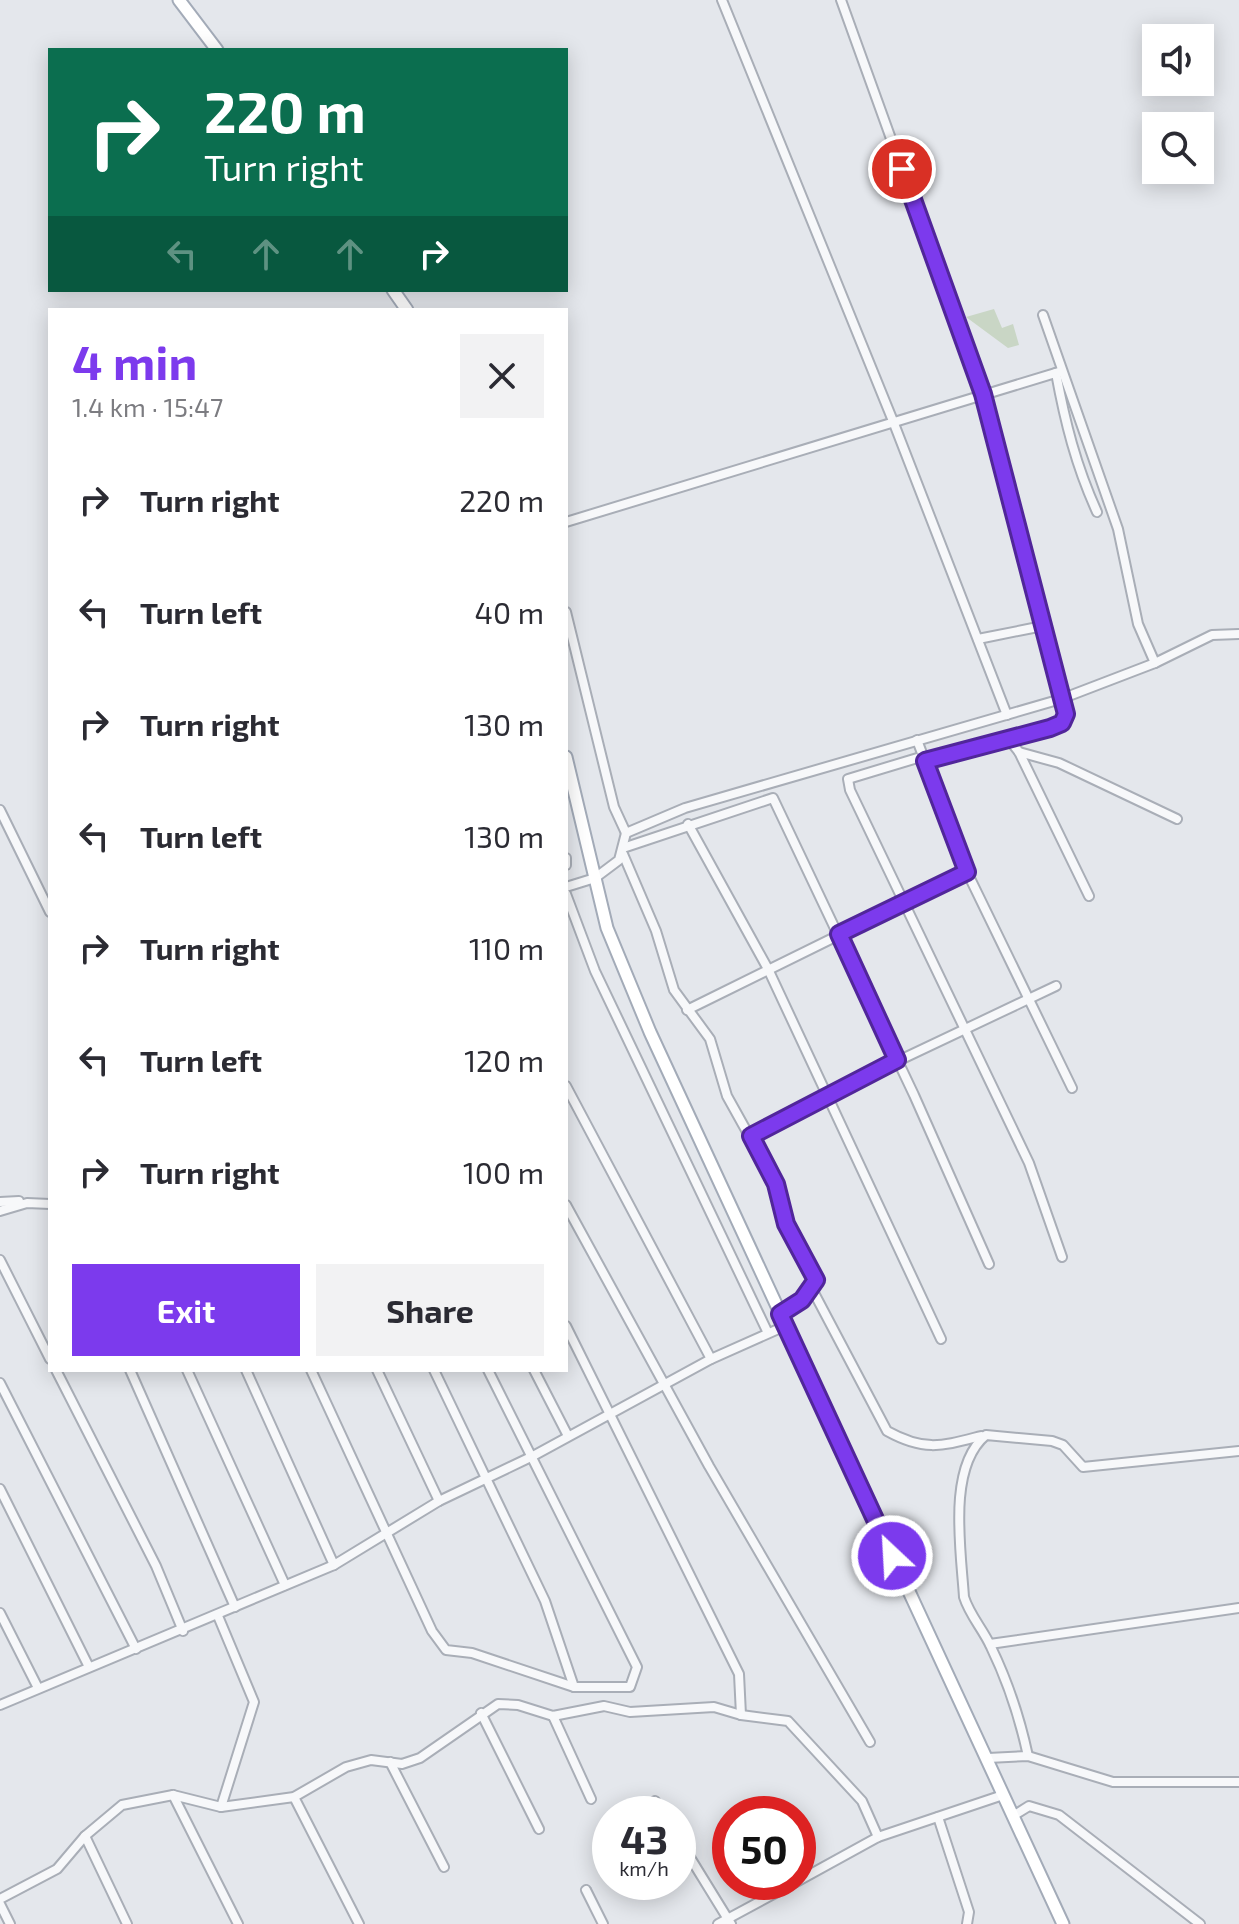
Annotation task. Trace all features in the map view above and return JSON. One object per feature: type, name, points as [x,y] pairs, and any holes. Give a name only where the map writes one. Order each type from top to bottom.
[{"type":"main road","points":[[179,0],[215,48]]},
{"type":"main road","points":[[568,765],[607,928],[650,1032],[1063,1924]]},
{"type":"street","points":[[722,0],[893,421],[1007,715]]},
{"type":"street","points":[[841,0],[983,394],[1066,714],[1062,723],[848,779],[1029,1163],[1062,1257]]},
{"type":"street","points":[[1043,315],[1059,372],[1115,520],[1138,624],[1155,663]]},
{"type":"street","points":[[568,521],[1059,372]]},
{"type":"street","points":[[1059,372],[1061,413],[1093,511],[1115,520]]},
{"type":"street","points":[[0,1705],[183,1631],[334,1565],[439,1501],[533,1456],[609,1412],[767,1331],[812,1289],[816,1280],[786,1224],[776,1184],[727,1096],[710,1039],[674,990],[656,931],[623,851],[626,833],[605,777],[568,620]]},
{"type":"street","points":[[978,639],[1043,626]]},
{"type":"street","points":[[626,833],[685,808],[1061,699],[1155,663],[1181,647],[1212,635],[1239,634]]},
{"type":"street","points":[[1007,737],[1019,752],[1089,896]]},
{"type":"street","points":[[917,740],[967,872],[1072,1088]]},
{"type":"street","points":[[1019,752],[1073,769],[1177,819]]},
{"type":"street","points":[[568,886],[595,878],[623,851],[688,824],[773,798],[839,934],[989,1264]]},
{"type":"street","points":[[0,810],[48,908]]},
{"type":"street","points":[[688,824],[768,969],[941,1339]]},
{"type":"street","points":[[687,1010],[967,872]]},
{"type":"street","points":[[568,899],[595,971],[767,1331]]},
{"type":"street","points":[[751,1136],[897,1060],[1056,986]]},
{"type":"street","points":[[568,1090],[711,1359]]},
{"type":"street","points":[[0,1202],[48,1204]]},
{"type":"street","points":[[0,1211],[27,1203]]},
{"type":"street","points":[[568,1209],[709,1466],[870,1742]]},
{"type":"street","points":[[0,1260],[48,1355]]},
{"type":"street","points":[[812,1289],[887,1431],[906,1441],[934,1448],[986,1435],[1052,1441],[1063,1445],[1083,1467],[1239,1451]]},
{"type":"street","points":[[568,1330],[739,1674],[741,1715]]},
{"type":"street","points":[[57,1372],[156,1566],[183,1631]]},
{"type":"street","points":[[131,1372],[235,1607]]},
{"type":"street","points":[[188,1372],[285,1585]]},
{"type":"street","points":[[247,1372],[334,1565]]},
{"type":"street","points":[[312,1372],[432,1631],[446,1650],[472,1653],[574,1687],[630,1687],[637,1667],[489,1372]]},
{"type":"street","points":[[378,1372],[439,1501]]},
{"type":"street","points":[[435,1372],[545,1601],[574,1687]]},
{"type":"street","points":[[535,1372],[568,1436]]},
{"type":"street","points":[[0,1383],[136,1649]]},
{"type":"street","points":[[986,1435],[974,1445],[962,1474],[964,1597],[969,1612],[990,1644],[1020,1719],[1028,1756]]},
{"type":"street","points":[[0,1489],[89,1667]]},
{"type":"street","points":[[990,1644],[1087,1627],[1239,1608]]},
{"type":"street","points":[[0,1613],[38,1688]]},
{"type":"street","points":[[218,1616],[254,1702],[221,1807]]},
{"type":"street","points":[[10,1924],[0,1901],[57,1869],[85,1836],[122,1805],[173,1795],[221,1807],[294,1797],[346,1767],[371,1760],[402,1764],[420,1758],[498,1704],[518,1705],[553,1716],[604,1706],[630,1712],[714,1707],[741,1715],[788,1721],[862,1801],[878,1837]]},
{"type":"street","points":[[481,1713],[539,1829]]},
{"type":"street","points":[[553,1716],[591,1799]]},
{"type":"street","points":[[988,1758],[1028,1756],[1113,1782],[1239,1782]]},
{"type":"street","points":[[390,1762],[444,1867]]},
{"type":"street","points":[[173,1795],[238,1924]]},
{"type":"street","points":[[816,1871],[878,1837],[1003,1795]]},
{"type":"street","points":[[294,1797],[359,1924]]},
{"type":"street","points":[[1013,1816],[1029,1806],[1059,1815],[1200,1924]]},
{"type":"street","points":[[938,1817],[969,1912],[967,1924]]},
{"type":"street","points":[[85,1836],[127,1924]]},
{"type":"street","points":[[696,1867],[730,1921]]},
{"type":"street","points":[[586,1890],[603,1924]]},
{"type":"street","points":[[718,1924],[730,1921],[765,1900]]},
{"type":"green space","points":[[994,309],[1002,328],[1013,324],[1019,345],[1008,348],[966,317]]},
{"type":"route","points":[[892,1556],[780,1314],[802,1300],[816,1280],[786,1224],[776,1184],[751,1136],[897,1060],[839,934],[967,872],[925,761],[1050,728],[1062,723],[1066,714],[983,394],[902,169]]}]
